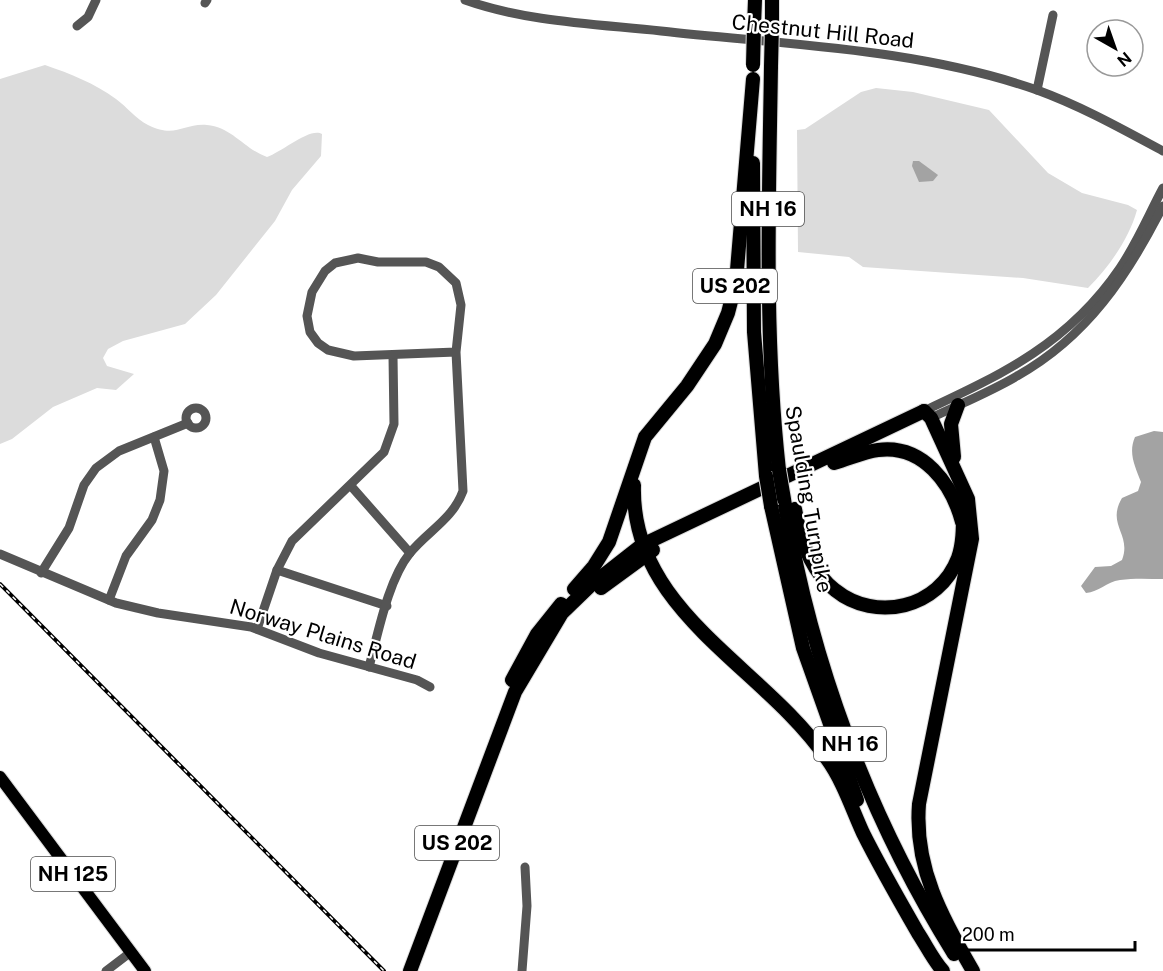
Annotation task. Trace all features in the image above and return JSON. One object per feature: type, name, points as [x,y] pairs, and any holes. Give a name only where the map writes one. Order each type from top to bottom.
[{"type":"highway","name":"Spaulding Turnpike","points":[[755,0],[752,275],[758,399],[777,471],[788,497],[802,591],[825,672],[854,754],[893,844],[964,971]]},
{"type":"highway","name":"Spaulding Turnpike","points":[[772,0],[768,231],[770,391],[777,471],[771,506],[803,648],[844,765],[889,868],[948,971]]},
{"type":"highway","name":"US 202","points":[[506,714],[506,696],[532,643],[544,623],[594,566],[609,542],[645,437],[704,363],[730,306],[736,282],[741,237],[753,72]]},
{"type":"highway","points":[[958,405],[951,433],[960,482]]},
{"type":"highway","points":[[644,550],[926,416]]},
{"type":"highway","points":[[834,463],[926,416]]},
{"type":"highway","points":[[926,416],[971,507],[972,539],[919,804],[918,833],[921,860],[930,887],[973,971]]},
{"type":"highway","points":[[788,497],[801,536],[819,573],[835,590],[855,603],[869,607],[886,608],[911,604],[936,589],[957,560],[963,526],[957,494],[926,416]]},
{"type":"highway","name":"US 202","points":[[410,971],[506,714],[533,659],[555,629],[568,620],[599,589],[644,550],[834,463],[876,450],[896,450],[913,455],[941,477],[952,494],[963,526]]},
{"type":"highway","points":[[634,465],[634,517],[652,568],[678,606],[798,721],[815,742],[837,775],[893,890],[943,971]]},
{"type":"main road","name":"NH 125","points":[[0,777],[145,971]]},
{"type":"street","points":[[77,26],[88,17],[96,0]]},
{"type":"street","name":"Chestnut Hill Road","points":[[465,0],[525,15],[917,60],[1037,90],[1163,151]]},
{"type":"street","points":[[1037,90],[1053,15]]},
{"type":"street","points":[[926,416],[1018,365],[1072,325],[1121,267],[1163,188]]},
{"type":"street","points":[[926,416],[958,405],[1028,370],[1078,330],[1121,281],[1163,206]]},
{"type":"street","points":[[369,667],[398,571],[410,553],[457,507],[463,491],[456,352],[461,296],[456,283],[445,271],[426,261],[378,262],[357,258],[335,263],[325,271],[312,292],[307,316],[310,332],[318,344],[340,355],[393,356],[456,352]]},
{"type":"street","points":[[257,629],[277,570],[292,541],[384,452],[392,436],[395,407],[393,356]]},
{"type":"street","points":[[41,573],[69,528],[81,492],[92,472],[112,454],[188,423]]},
{"type":"street","points":[[109,600],[126,556],[152,520],[160,500],[164,471],[154,437]]},
{"type":"street","points":[[351,486],[410,553]]},
{"type":"street","name":"Norway Plains Road","points":[[0,554],[109,600],[144,610],[223,621],[257,629],[319,653],[417,680],[430,687]]},
{"type":"street","points":[[277,570],[387,606]]},
{"type":"street","points":[[522,971],[527,906],[525,867]]},
{"type":"street","points":[[106,971],[131,952]]},
{"type":"shaded area","points":[[45,65],[99,88],[144,122],[158,129],[173,131],[199,125],[216,127],[267,157],[303,137],[317,133],[322,134],[321,156],[292,190],[275,221],[216,295],[185,324],[123,341],[108,349],[103,358],[107,366],[134,374],[116,390],[97,388],[53,407],[12,439],[0,444],[0,79]]},
{"type":"shaded area","points":[[876,88],[913,92],[989,110],[1048,173],[1082,193],[1128,205],[1137,210],[1124,242],[1111,262],[1088,288],[1023,278],[863,267],[849,257],[798,252],[797,130],[805,129],[861,92]]},
{"type":"shaded area","points":[[913,161],[919,161],[938,175],[933,181],[919,182],[912,166]]},
{"type":"shaded area","points":[[1154,431],[1163,432],[1163,579],[1120,580],[1086,593],[1081,586],[1095,567],[1111,566],[1122,560],[1124,543],[1118,523],[1118,507],[1122,498],[1138,491],[1141,482],[1133,460],[1133,443],[1135,437]]},
{"type":"railway","points":[[0,584],[384,971]]}]
